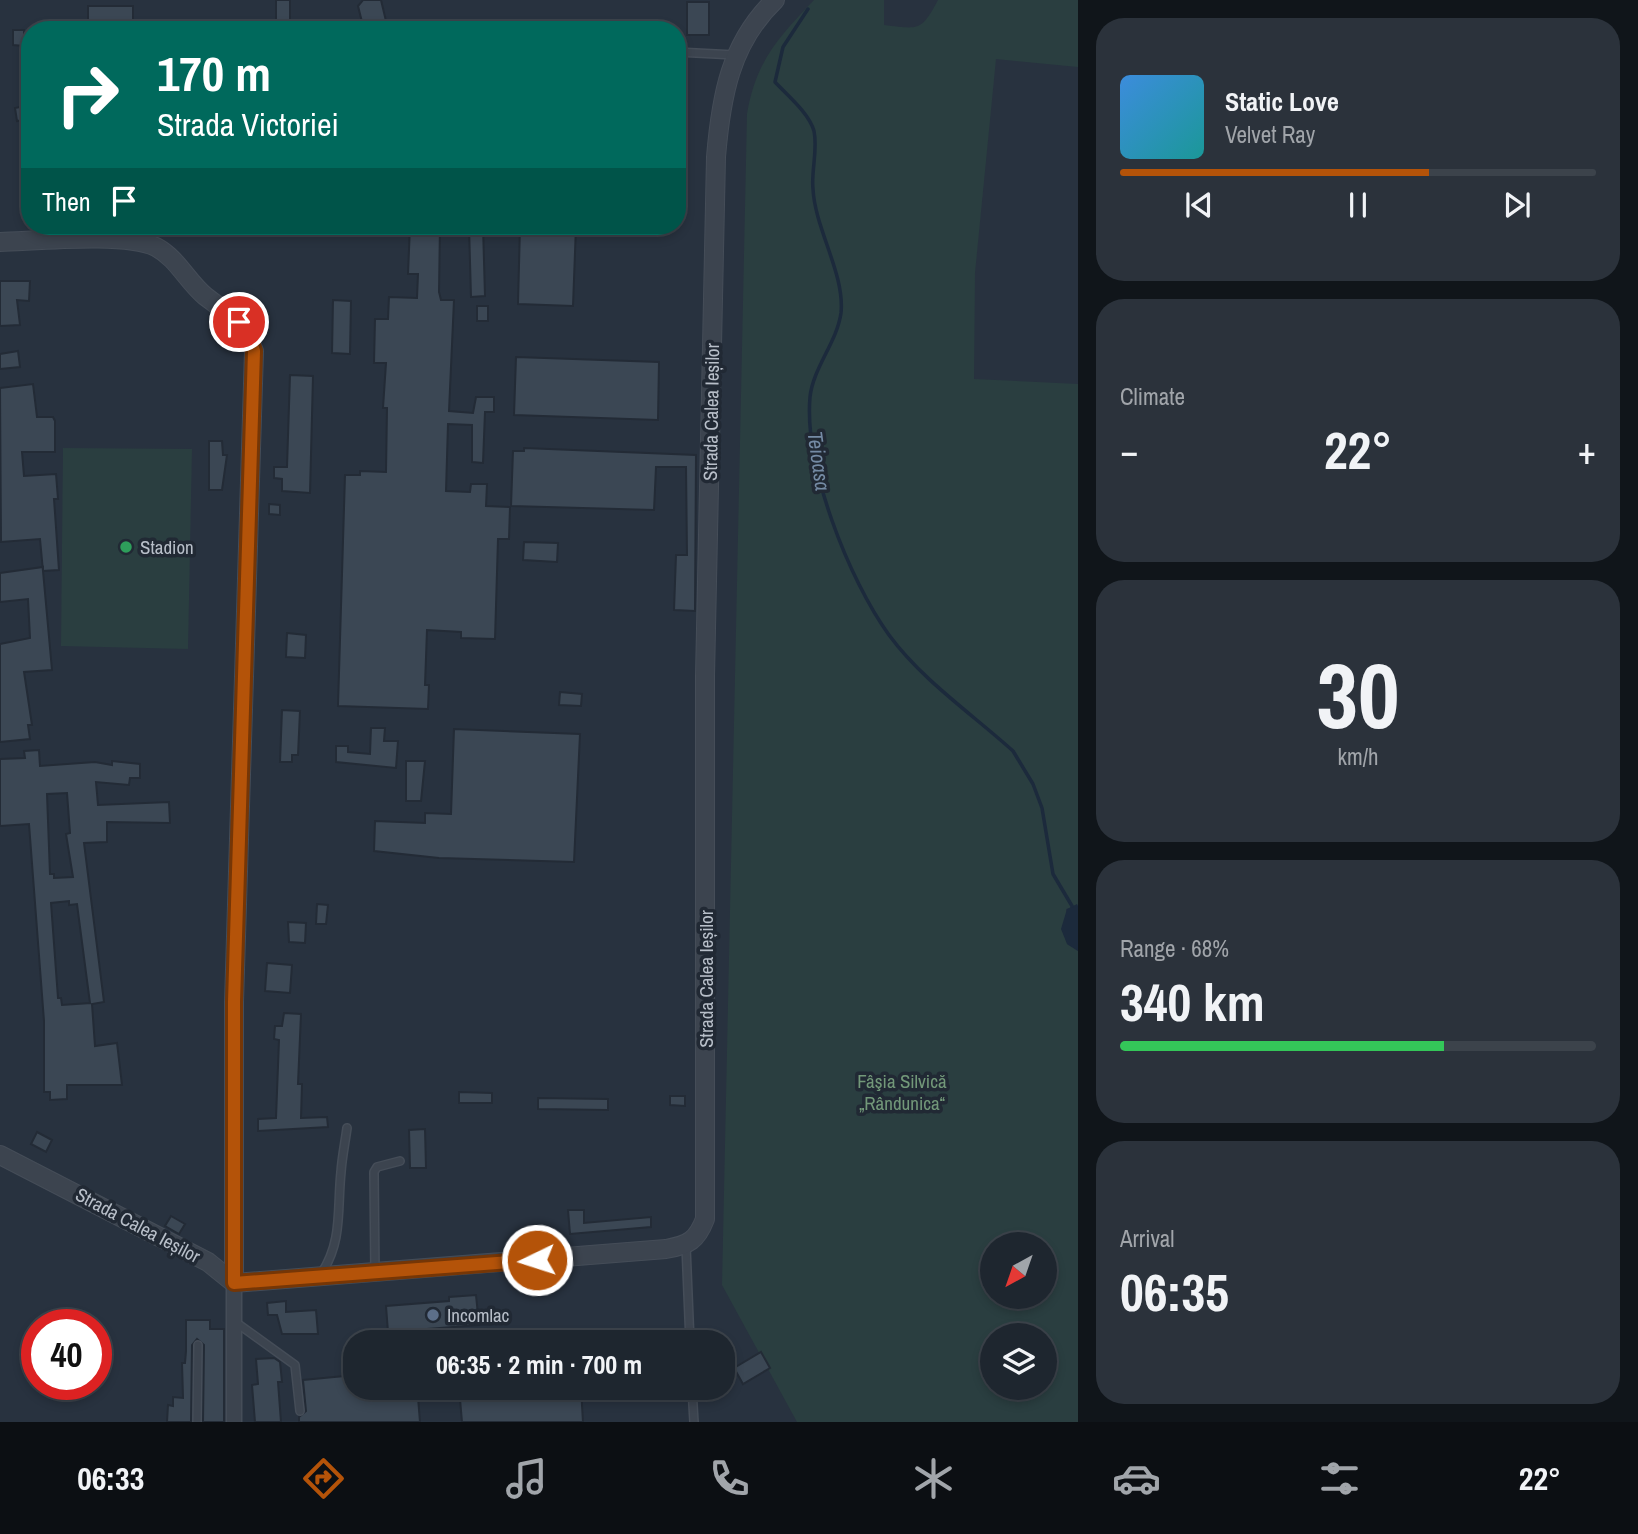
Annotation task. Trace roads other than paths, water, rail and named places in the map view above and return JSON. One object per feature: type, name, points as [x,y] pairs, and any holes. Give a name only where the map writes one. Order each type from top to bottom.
[{"type":"street","name":"Strada Calea Ieșilor","points":[[686,1246],[698,1236],[705,1219],[705,676],[716,157],[723,96],[735,55],[749,30],[775,0]]},
{"type":"street","points":[[0,242],[96,240],[136,242],[156,247],[181,268],[190,282],[239,322],[247,331],[254,351],[234,1002],[234,1422]]},
{"type":"street","name":"Strada Calea Ieșilor","points":[[0,1155],[208,1262],[234,1283]]},
{"type":"street","points":[[234,1283],[686,1246]]},
{"type":"lane","points":[[686,52],[735,55]]},
{"type":"lane","points":[[319,1277],[332,1254],[340,1225],[341,1173],[347,1128]]},
{"type":"lane","points":[[375,1273],[374,1172],[377,1167],[400,1161]]},
{"type":"lane","points":[[686,1246],[690,1330]]},
{"type":"lane","points":[[234,1321],[295,1365],[300,1411]]},
{"type":"lane","points":[[197,1422],[198,1345]]},
{"type":"lane","points":[[693,1400],[694,1422]]},
{"type":"water","points":[[1077,904],[1078,951],[1067,944],[1061,929],[1067,909]]},
{"type":"waterway","name":"Teioasa","points":[[808,9],[783,47],[775,82],[803,111],[814,131],[815,204],[841,298],[839,324],[812,386],[810,397],[814,456],[822,488],[845,554],[874,612],[889,635],[932,682],[1013,751],[1033,784],[1042,808],[1053,874],[1072,906]]},
{"type":"place","name":"Stadion","points":[[126,547]]},
{"type":"place","name":"Incomlac","points":[[433,1315]]},
{"type":"park label","name":"Fâşia Silvică „Rândunica“","points":[[902,1092]]}]
